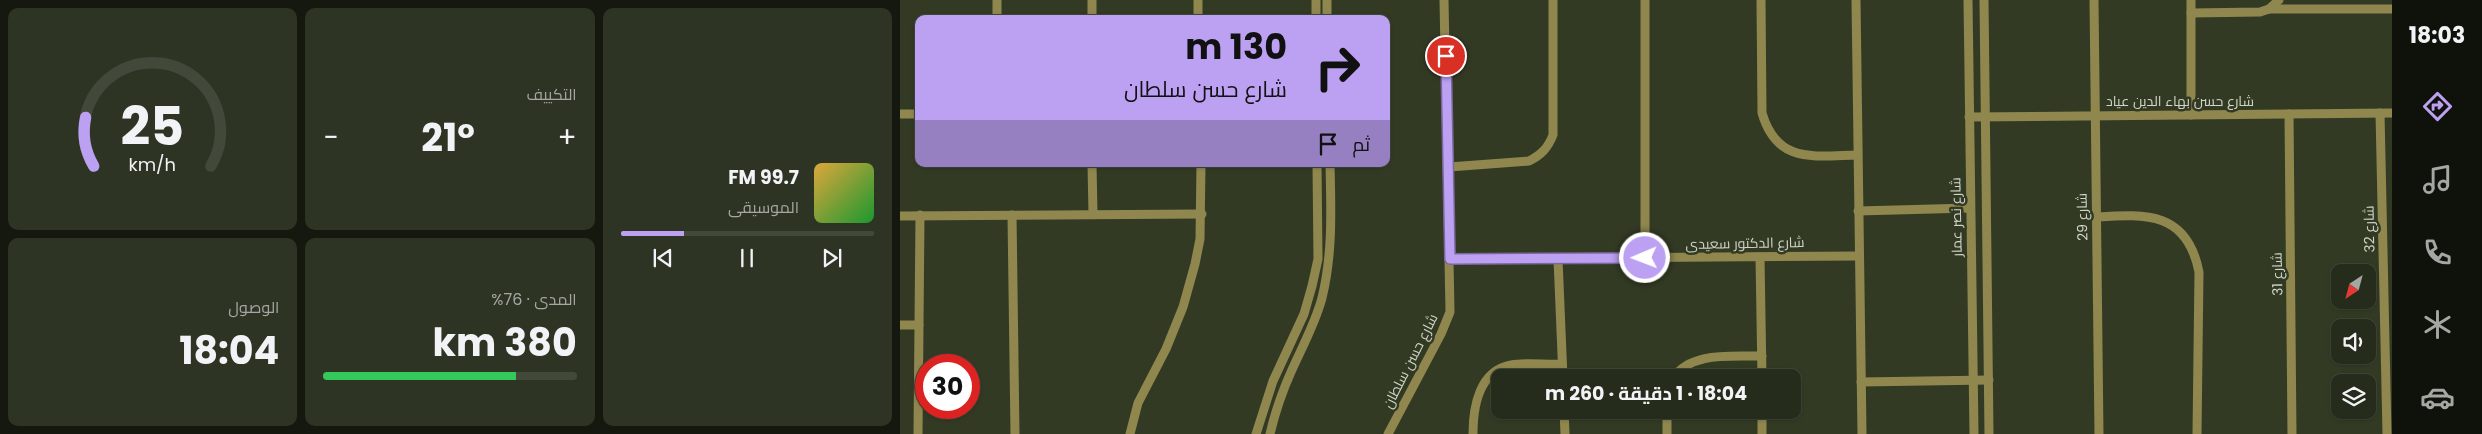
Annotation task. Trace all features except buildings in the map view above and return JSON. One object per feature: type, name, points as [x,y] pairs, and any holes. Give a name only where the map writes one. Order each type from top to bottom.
[{"type":"street","points":[[997,15],[998,0]]},
{"type":"street","points":[[1092,0],[1092,15]]},
{"type":"street","points":[[1198,0],[1198,15]]},
{"type":"street","points":[[1316,0],[1316,15]]},
{"type":"street","points":[[1327,0],[1327,15]]},
{"type":"street","name":"شارع حسن سلطان","points":[[1388,434],[1446,324],[1451,300],[1444,0]]},
{"type":"street","points":[[1449,166],[1529,161],[1540,155],[1549,146],[1553,135],[1553,0]]},
{"type":"street","points":[[1645,0],[1645,258]]},
{"type":"street","points":[[1760,0],[1762,113],[1766,129],[1776,142],[1789,151],[1805,156],[1857,155]]},
{"type":"street","points":[[1856,0],[1862,434]]},
{"type":"street","name":"شارع نصر عمار","points":[[1968,0],[1974,434]]},
{"type":"street","points":[[1984,0],[1989,434]]},
{"type":"street","name":"شارع 29","points":[[2094,0],[2099,434]]},
{"type":"street","points":[[2191,0],[2191,115]]},
{"type":"street","points":[[2269,9],[2279,0]]},
{"type":"street","points":[[2191,13],[2260,12],[2269,9],[2392,9]]},
{"type":"street","name":"شارع 32","points":[[2380,113],[2388,434]]},
{"type":"street","name":"شارع حسن بهاء الدين عياد","points":[[1969,116],[2392,113]]},
{"type":"street","points":[[900,114],[915,114]]},
{"type":"street","name":"شارع 31","points":[[2289,114],[2292,434]]},
{"type":"street","points":[[1092,167],[1093,214]]},
{"type":"street","points":[[1130,434],[1138,403],[1166,349],[1182,307],[1200,239],[1202,214],[1201,167]]},
{"type":"street","points":[[1256,434],[1273,381],[1304,314],[1312,286],[1318,259],[1317,167]]},
{"type":"street","points":[[1270,434],[1290,374],[1322,299],[1329,265],[1332,230],[1330,167]]},
{"type":"street","points":[[1858,211],[1970,208]]},
{"type":"street","points":[[900,216],[1202,214]]},
{"type":"street","points":[[1012,215],[1015,434]]},
{"type":"street","points":[[2096,217],[2142,215],[2163,220],[2177,228],[2188,241],[2196,255],[2199,272],[2197,434]]},
{"type":"street","points":[[918,434],[920,216]]},
{"type":"street","name":"شارع الدكتور سعيدى","points":[[1450,259],[1860,256]]},
{"type":"street","points":[[1760,257],[1762,369]]},
{"type":"street","points":[[1558,259],[1562,369]]},
{"type":"street","points":[[900,325],[919,325]]},
{"type":"street","points":[[1679,369],[1697,359],[1762,356]]},
{"type":"street","points":[[1473,434],[1475,400],[1483,385],[1495,373],[1510,365],[1562,364]]},
{"type":"street","points":[[1861,382],[1989,380]]},
{"type":"street","points":[[1564,419],[1565,434]]},
{"type":"street","points":[[1667,419],[1667,434]]},
{"type":"street","points":[[1762,419],[1762,434]]},
{"type":"route","points":[[1446,56],[1450,259],[1645,258]]}]
